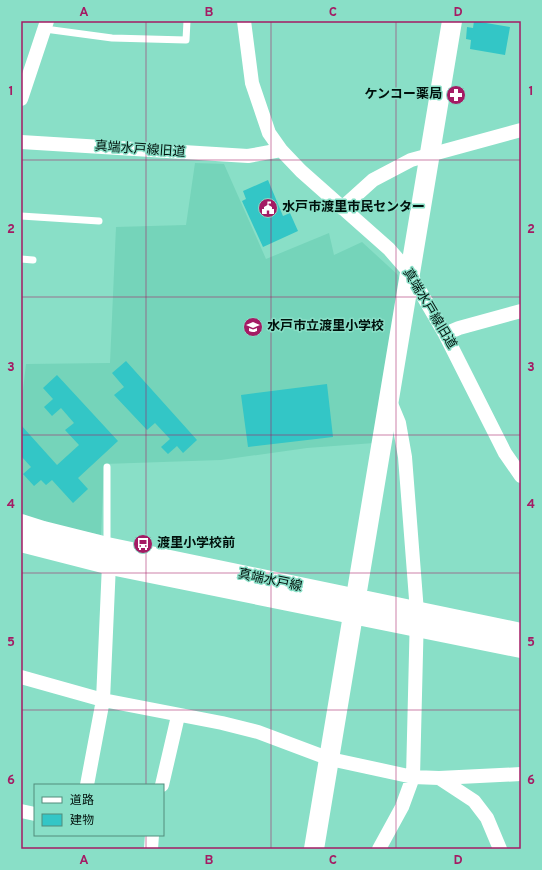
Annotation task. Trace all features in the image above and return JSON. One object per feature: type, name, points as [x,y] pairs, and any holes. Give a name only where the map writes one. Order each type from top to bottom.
[{"type":"street","points":[[244,21],[252,83],[269,133],[280,150]]},
{"type":"street","points":[[314,849],[452,21]]},
{"type":"street","points":[[21,99],[46,25]]},
{"type":"street","points":[[342,208],[373,180],[411,160],[521,130]]},
{"type":"street","name":"真端水戸線旧道","points":[[21,142],[248,156],[280,150],[342,208],[389,249],[409,272],[446,334],[505,454],[521,476]]},
{"type":"street","points":[[446,334],[459,328],[521,311]]},
{"type":"street","points":[[379,849],[402,807],[413,777],[416,619],[405,457],[399,423],[389,399]]},
{"type":"street","name":"真端水戸線","points":[[21,524],[108,556]]},
{"type":"street","name":"真端水戸線","points":[[21,542],[108,556],[416,619],[521,648]]},
{"type":"street","points":[[87,784],[103,700],[108,556]]},
{"type":"street","name":"真端水戸線","points":[[416,619],[521,632]]},
{"type":"street","points":[[21,677],[103,700],[178,716],[222,723],[258,732],[330,759],[413,777],[439,778],[521,774]]},
{"type":"street","points":[[162,784],[178,716]]},
{"type":"street","points":[[439,778],[474,800],[487,818],[500,849]]},
{"type":"street","points":[[21,811],[34,814]]},
{"type":"street","points":[[150,849],[152,836]]},
{"type":"lane","points":[[46,25],[112,38],[186,40],[187,21]]},
{"type":"lane","points":[[21,216],[99,221]]},
{"type":"lane","points":[[21,259],[33,260]]},
{"type":"lane","points":[[107,467],[108,556]]},
{"type":"shaded area","name":"水戸市立渡里小学校","points":[[195,163],[224,164],[266,259],[329,233],[334,255],[362,242],[398,275],[401,291],[374,443],[307,448],[221,460],[104,464],[101,535],[41,522],[21,513],[21,390],[23,390],[26,364],[110,363],[116,227],[186,225]]},
{"type":"building","points":[[474,21],[510,27],[505,55],[470,49],[471,40],[466,39],[467,27],[473,28]]},
{"type":"building","points":[[268,180],[283,216],[290,213],[298,231],[263,247],[242,201],[246,199],[243,191]]},
{"type":"building","points":[[126,361],[197,440],[183,453],[177,446],[168,454],[161,447],[170,439],[155,423],[147,430],[114,395],[124,387],[112,373]]},
{"type":"building","points":[[57,375],[118,441],[78,478],[88,489],[73,503],[52,480],[46,485],[41,480],[34,486],[23,474],[31,467],[21,456],[21,425],[57,465],[79,445],[65,430],[74,423],[61,408],[52,416],[44,407],[53,399],[43,388]]},
{"type":"building","points":[[327,384],[333,437],[248,447],[241,395]]},
{"type":"place","name":"ケンコー薬局","points":[[456,95]]},
{"type":"place","name":"水戸市渡里市民センター","points":[[268,208]]},
{"type":"place","name":"水戸市立渡里小学校","points":[[253,327]]},
{"type":"place","name":"渡里小学校前","points":[[143,544]]}]
